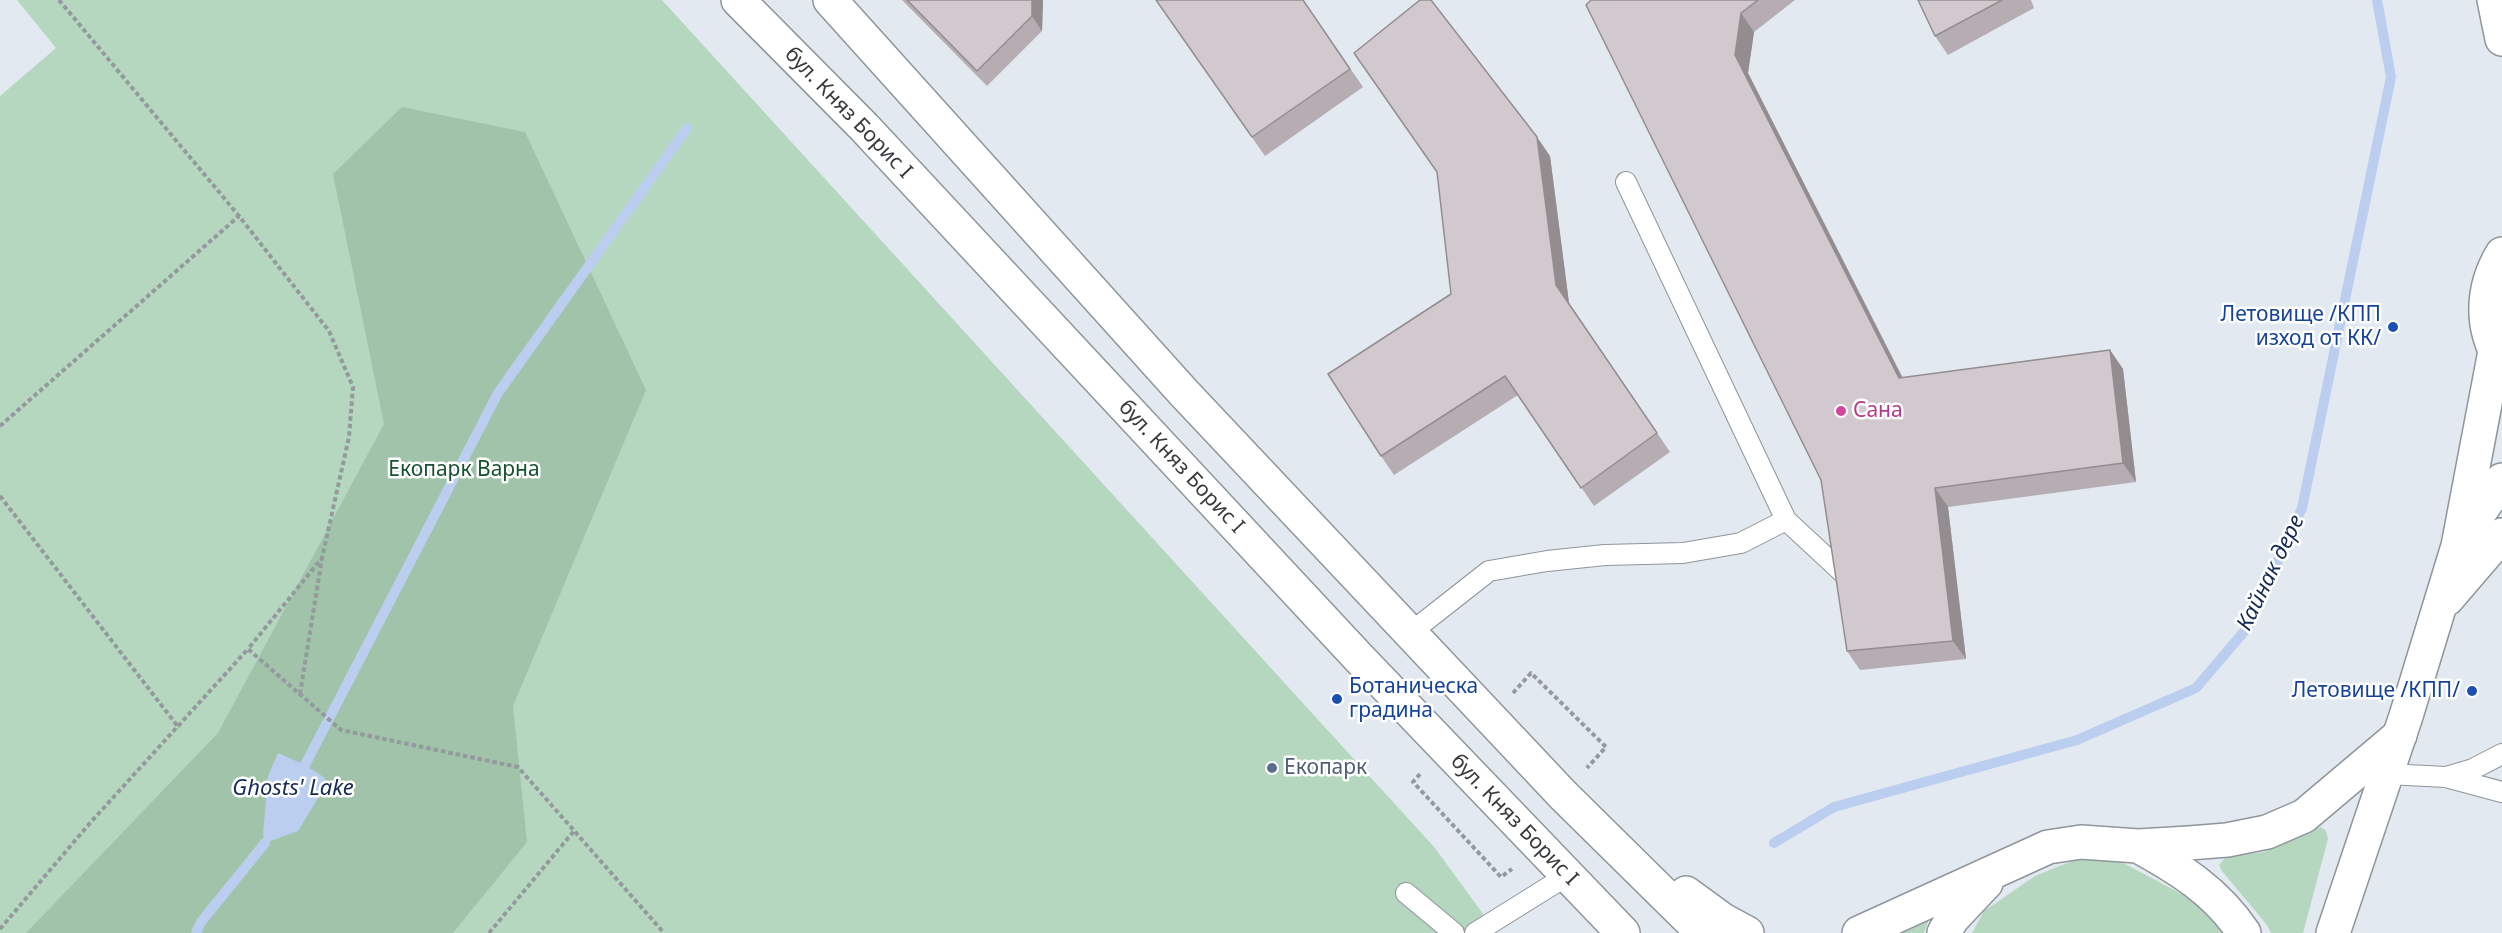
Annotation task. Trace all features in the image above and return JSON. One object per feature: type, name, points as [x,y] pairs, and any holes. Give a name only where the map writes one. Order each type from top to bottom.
[{"type":"main road","name":"бул. Княз Борис I","points":[[738,0],[864,128],[1351,650],[1623,933]]},
{"type":"main road","points":[[2494,0],[2502,39]]},
{"type":"main road","points":[[840,7],[1027,220],[1184,393],[1598,830],[1703,933]]},
{"type":"main road","points":[[2333,933],[2400,735],[2458,546],[2498,357],[2485,317],[2485,299],[2489,282],[2502,254]]},
{"type":"main road","points":[[2458,546],[2502,480]]},
{"type":"main road","points":[[2438,610],[2502,535]]},
{"type":"main road","points":[[1859,933],[2048,847],[2081,842],[2138,846],[2228,840],[2267,832],[2304,816],[2400,735]]},
{"type":"main road","points":[[1598,830],[1722,920],[1747,933]]},
{"type":"main road","points":[[2138,846],[2173,865],[2208,890],[2235,919],[2244,933]]},
{"type":"main road","points":[[1944,933],[1952,919],[1997,872]]},
{"type":"main road","points":[[1576,884],[1615,933]]},
{"type":"lane","points":[[1626,182],[1786,520],[1842,572]]},
{"type":"lane","points":[[1410,633],[1489,571],[1547,561],[1605,555],[1683,553],[1742,543],[1786,520]]},
{"type":"lane","points":[[2446,777],[2473,769],[2502,754]]},
{"type":"lane","points":[[2387,774],[2446,777],[2502,792]]},
{"type":"lane","points":[[1475,933],[1576,884]]},
{"type":"lane","points":[[1406,893],[1454,933]]},
{"type":"path","points":[[60,0],[240,216],[329,331],[353,387],[349,437],[322,558],[300,694]]},
{"type":"path","points":[[0,426],[240,216]]},
{"type":"path","points":[[0,496],[179,728]]},
{"type":"path","points":[[0,929],[90,823],[179,728],[248,649],[322,558]]},
{"type":"path","points":[[248,649],[341,730],[518,767],[664,933]]},
{"type":"path","points":[[1531,673],[1606,747]]},
{"type":"path","points":[[1413,782],[1501,877]]},
{"type":"path","points":[[489,933],[574,831]]},
{"type":"green space","name":"Екопарк Варна","points":[[17,0],[662,0],[1435,848],[1497,933],[0,933],[0,96],[56,48]]},
{"type":"green space","points":[[402,107],[525,132],[646,390],[513,706],[527,842],[453,933],[26,933],[218,733],[384,424],[333,174]]},
{"type":"green space","points":[[2321,827],[2326,831],[2328,839],[2303,933],[2271,933],[2219,865],[2226,857],[2264,852]]},
{"type":"green space","points":[[2112,857],[2191,899],[2226,933],[1972,933],[1984,911],[2035,876],[2072,861]]},
{"type":"green space","points":[[1923,919],[1928,922],[1924,933],[1895,933]]},
{"type":"water","name":"Ghosts' Lake","points":[[278,753],[305,765],[325,778],[323,790],[298,831],[265,843],[263,835],[268,776]]},
{"type":"building","points":[[907,0],[1032,0],[1032,16],[977,71]]},
{"type":"building","points":[[1156,0],[1303,0],[1350,69],[1252,137]]},
{"type":"building","points":[[1420,0],[1431,0],[1537,137],[1556,285],[1657,433],[1581,488],[1505,376],[1381,456],[1328,374],[1451,294],[1437,172],[1354,53]]},
{"type":"building","points":[[1591,0],[1758,0],[1741,13],[1735,55],[1899,378],[2110,350],[2123,463],[1935,488],[1953,641],[1847,651],[1821,480],[1586,5]]},
{"type":"building","points":[[1918,0],[2002,0],[1935,36]]},
{"type":"waterway","name":"Кайнак дере","points":[[1774,843],[1834,807],[2077,740],[2196,688],[2248,627],[2302,508],[2391,77],[2377,0]]},
{"type":"waterway","points":[[305,765],[498,393],[687,128]]},
{"type":"waterway","points":[[196,933],[201,922],[265,843]]},
{"type":"place","name":"Летовище /КПП изход от КК/","points":[[2393,327]]},
{"type":"place","name":"Сана","points":[[1841,411]]},
{"type":"place","name":"Летовище /КПП/","points":[[2472,691]]},
{"type":"place","name":"Ботаническа градина","points":[[1337,699]]},
{"type":"place","name":"Екопарк","points":[[1272,768]]}]
